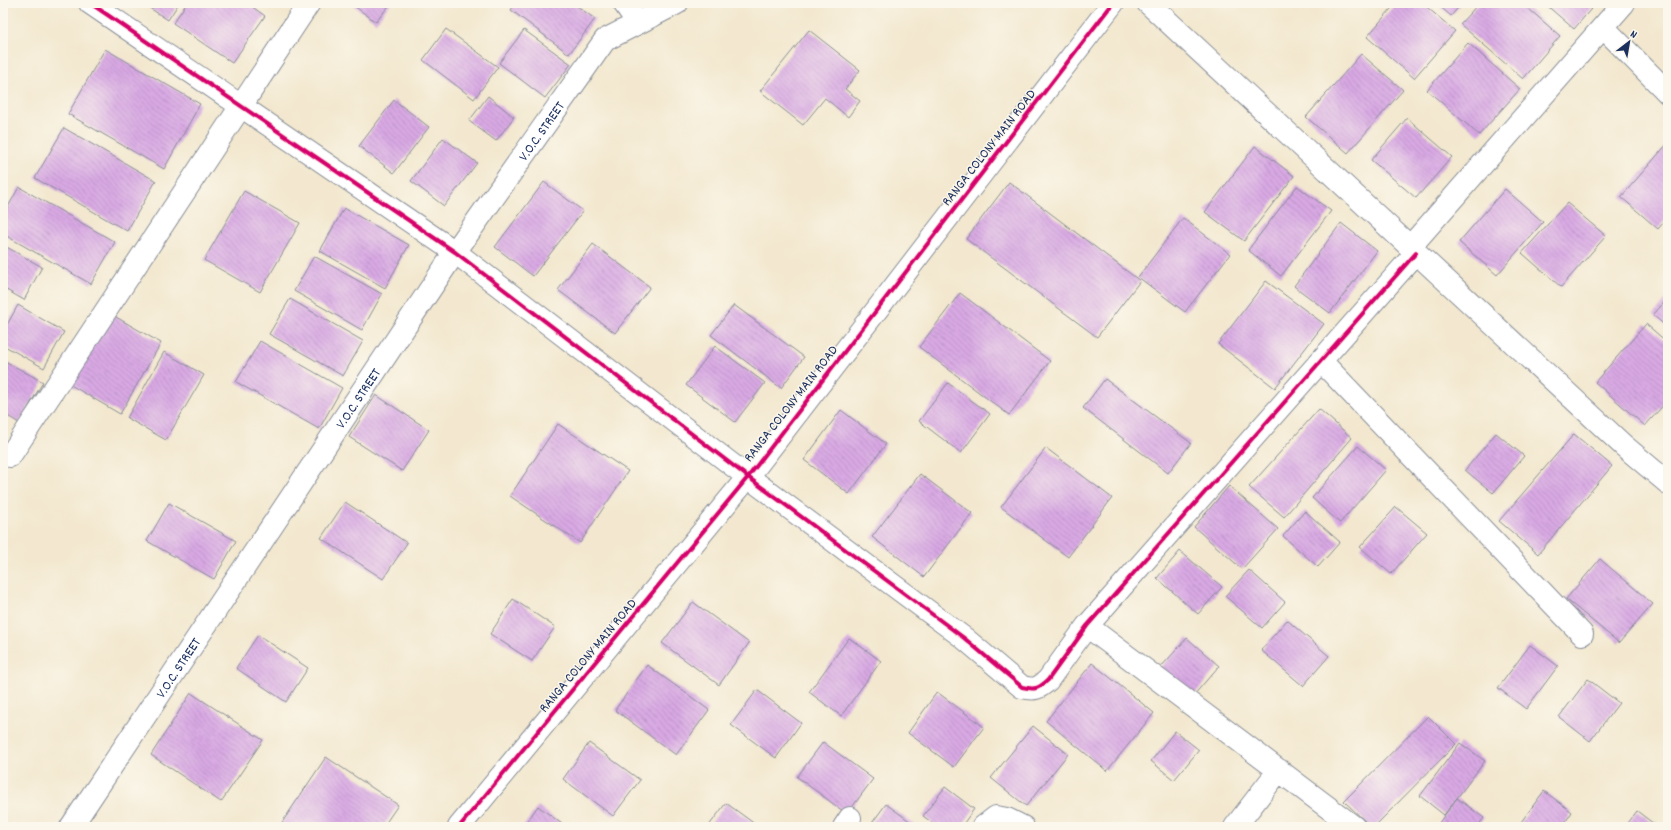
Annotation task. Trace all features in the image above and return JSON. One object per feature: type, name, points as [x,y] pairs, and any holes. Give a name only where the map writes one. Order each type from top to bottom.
[{"type":"street","points":[[90,3],[455,252],[748,477],[964,638],[1022,687],[1033,690],[1041,687],[1048,680],[1087,626],[1321,361],[1413,250],[1624,3]]},
{"type":"street","points":[[10,456],[309,3]]},
{"type":"street","points":[[624,3],[638,23]]},
{"type":"street","name":"V.O.C. STREET","points":[[71,827],[455,252],[605,40],[677,3]]},
{"type":"street","name":"RANGA COLONY MAIN ROAD","points":[[459,827],[748,477],[1113,3]]},
{"type":"street","points":[[1148,3],[1624,446],[1668,483]]},
{"type":"street","points":[[1603,27],[1668,93]]},
{"type":"street","points":[[1321,361],[1582,634]]},
{"type":"street","points":[[1087,626],[1354,827]]},
{"type":"street","points":[[1235,827],[1279,770]]},
{"type":"street","points":[[983,827],[996,817],[1006,819],[1023,827]]},
{"type":"building","points":[[142,3],[179,3],[168,20]]},
{"type":"building","points":[[187,3],[247,3],[265,16],[232,63],[173,23]]},
{"type":"building","points":[[350,3],[391,3],[376,22]]},
{"type":"building","points":[[516,3],[573,3],[595,19],[569,54],[511,10]]},
{"type":"building","points":[[1396,3],[1422,3],[1455,31],[1414,78],[1367,37]]},
{"type":"building","points":[[1436,3],[1462,3],[1451,16]]},
{"type":"building","points":[[1479,3],[1522,3],[1560,36],[1523,79],[1460,24]]},
{"type":"building","points":[[1544,3],[1596,3],[1574,29]]},
{"type":"building","points":[[446,29],[498,67],[474,99],[423,60]]},
{"type":"building","points":[[524,30],[571,64],[545,98],[499,63]]},
{"type":"building","points":[[809,30],[860,70],[845,89],[860,101],[848,117],[825,98],[803,125],[760,91]]},
{"type":"building","points":[[1468,43],[1520,89],[1479,135],[1427,90]]},
{"type":"building","points":[[105,49],[200,104],[164,169],[68,114]]},
{"type":"building","points":[[1361,54],[1403,90],[1348,153],[1306,117]]},
{"type":"building","points":[[488,96],[514,117],[496,141],[469,121]]},
{"type":"building","points":[[394,100],[429,127],[394,173],[359,146]]},
{"type":"building","points":[[1407,118],[1452,157],[1416,198],[1371,160]]},
{"type":"building","points":[[64,128],[156,181],[127,231],[35,178]]},
{"type":"building","points":[[443,138],[477,163],[444,206],[411,181]]},
{"type":"building","points":[[1668,143],[1668,217],[1658,229],[1621,197]]},
{"type":"building","points":[[1255,146],[1294,176],[1244,241],[1205,212]]},
{"type":"building","points":[[544,182],[583,211],[533,276],[495,247]]},
{"type":"building","points":[[1009,182],[1140,281],[1097,337],[966,239]]},
{"type":"building","points":[[1297,186],[1331,211],[1281,276],[1248,250]]},
{"type":"building","points":[[19,187],[115,242],[91,284],[3,234],[3,216]]},
{"type":"building","points":[[1505,189],[1543,222],[1497,275],[1459,242]]},
{"type":"building","points":[[244,191],[300,223],[260,292],[204,260]]},
{"type":"building","points":[[1567,203],[1606,236],[1561,287],[1522,253]]},
{"type":"building","points":[[344,208],[409,245],[385,288],[320,251]]},
{"type":"building","points":[[1183,218],[1230,254],[1185,312],[1138,277]]},
{"type":"building","points":[[1341,223],[1377,251],[1330,313],[1294,286]]},
{"type":"building","points":[[593,244],[650,287],[615,333],[558,290]]},
{"type":"building","points":[[3,245],[42,267],[24,300],[3,288]]},
{"type":"building","points":[[314,256],[382,294],[362,330],[294,291]]},
{"type":"building","points":[[1266,281],[1324,324],[1275,388],[1218,344]]},
{"type":"building","points":[[960,293],[1050,361],[1009,415],[919,347]]},
{"type":"building","points":[[1668,298],[1668,328],[1653,315]]},
{"type":"building","points":[[290,299],[363,341],[343,376],[269,334]]},
{"type":"building","points":[[18,305],[64,332],[44,368],[3,345],[3,332]]},
{"type":"building","points":[[734,305],[804,357],[781,388],[711,335]]},
{"type":"building","points":[[109,313],[161,343],[120,414],[69,384]]},
{"type":"building","points":[[1646,324],[1668,343],[1668,400],[1645,426],[1595,382]]},
{"type":"building","points":[[260,341],[342,388],[319,429],[236,382]]},
{"type":"building","points":[[715,346],[765,383],[735,422],[686,385]]},
{"type":"building","points":[[164,352],[204,375],[166,440],[127,418]]},
{"type":"building","points":[[3,360],[43,382],[19,423],[3,413]]},
{"type":"building","points":[[1105,379],[1191,443],[1168,473],[1083,408]]},
{"type":"building","points":[[948,383],[990,414],[961,453],[919,421]]},
{"type":"building","points":[[376,395],[429,430],[402,471],[349,437]]},
{"type":"building","points":[[1319,409],[1352,438],[1284,517],[1249,487]]},
{"type":"building","points":[[841,410],[886,444],[849,494],[804,460]]},
{"type":"building","points":[[558,424],[628,471],[580,543],[510,496]]},
{"type":"building","points":[[1496,433],[1524,456],[1493,493],[1465,470]]},
{"type":"building","points":[[1574,434],[1612,466],[1538,554],[1499,521]]},
{"type":"building","points":[[1358,446],[1386,470],[1340,523],[1312,498]]},
{"type":"building","points":[[1046,448],[1112,498],[1068,557],[1001,507]]},
{"type":"building","points":[[920,474],[972,513],[924,577],[872,537]]},
{"type":"building","points":[[1229,486],[1278,529],[1242,569],[1194,527]]},
{"type":"building","points":[[345,502],[407,543],[383,579],[321,538]]},
{"type":"building","points":[[169,503],[236,541],[214,579],[147,541]]},
{"type":"building","points":[[1396,507],[1427,533],[1391,574],[1360,547]]},
{"type":"building","points":[[1305,511],[1340,542],[1318,567],[1283,536]]},
{"type":"building","points":[[1180,551],[1222,587],[1198,614],[1157,578]]},
{"type":"building","points":[[1600,559],[1653,604],[1619,643],[1566,599]]},
{"type":"building","points":[[1249,570],[1285,602],[1262,628],[1225,596]]},
{"type":"building","points":[[513,599],[555,627],[532,661],[490,634]]},
{"type":"building","points":[[693,602],[749,643],[719,685],[662,643]]},
{"type":"building","points":[[1287,620],[1329,656],[1303,686],[1261,650]]},
{"type":"building","points":[[258,635],[308,668],[286,702],[236,668]]},
{"type":"building","points":[[849,638],[881,661],[841,716],[809,692]]},
{"type":"building","points":[[1187,638],[1219,666],[1193,696],[1160,668]]},
{"type":"building","points":[[1530,645],[1558,666],[1526,709],[1498,688]]},
{"type":"building","points":[[1092,663],[1154,713],[1107,771],[1046,721]]},
{"type":"building","points":[[647,665],[709,710],[676,755],[615,710]]},
{"type":"building","points":[[1588,679],[1619,703],[1590,741],[1559,717]]},
{"type":"building","points":[[757,690],[801,723],[776,758],[731,725]]},
{"type":"building","points":[[937,692],[984,727],[954,767],[908,733]]},
{"type":"building","points":[[191,693],[263,740],[221,802],[151,755]]},
{"type":"building","points":[[1428,716],[1456,744],[1374,827],[1371,827],[1344,801]]},
{"type":"building","points":[[1033,726],[1068,754],[1026,806],[991,778]]},
{"type":"building","points":[[1175,731],[1199,750],[1174,780],[1151,761]]},
{"type":"building","points":[[823,742],[873,779],[847,814],[797,777]]},
{"type":"building","points":[[589,743],[640,780],[613,816],[563,779]]},
{"type":"building","points":[[1460,743],[1485,761],[1444,815],[1420,796]]},
{"type":"building","points":[[326,757],[398,805],[383,827],[279,827]]},
{"type":"building","points":[[945,787],[974,809],[961,827],[938,827],[923,816]]},
{"type":"building","points":[[1544,791],[1572,812],[1562,827],[1528,827],[1521,822]]},
{"type":"building","points":[[1457,798],[1484,818],[1477,827],[1436,827]]},
{"type":"building","points":[[726,803],[759,827],[708,827]]},
{"type":"building","points":[[886,804],[915,825],[914,827],[869,827]]},
{"type":"building","points":[[538,806],[566,827],[523,827]]},
{"type":"building","points":[[1637,811],[1658,827],[1625,827]]},
{"type":"cycle path","points":[[90,3],[455,252],[748,477],[964,638],[1022,687],[1026,688],[1036,688],[1048,680],[1087,626],[1416,253]]},
{"type":"cycle path","points":[[459,827],[748,477],[1113,3]]}]
